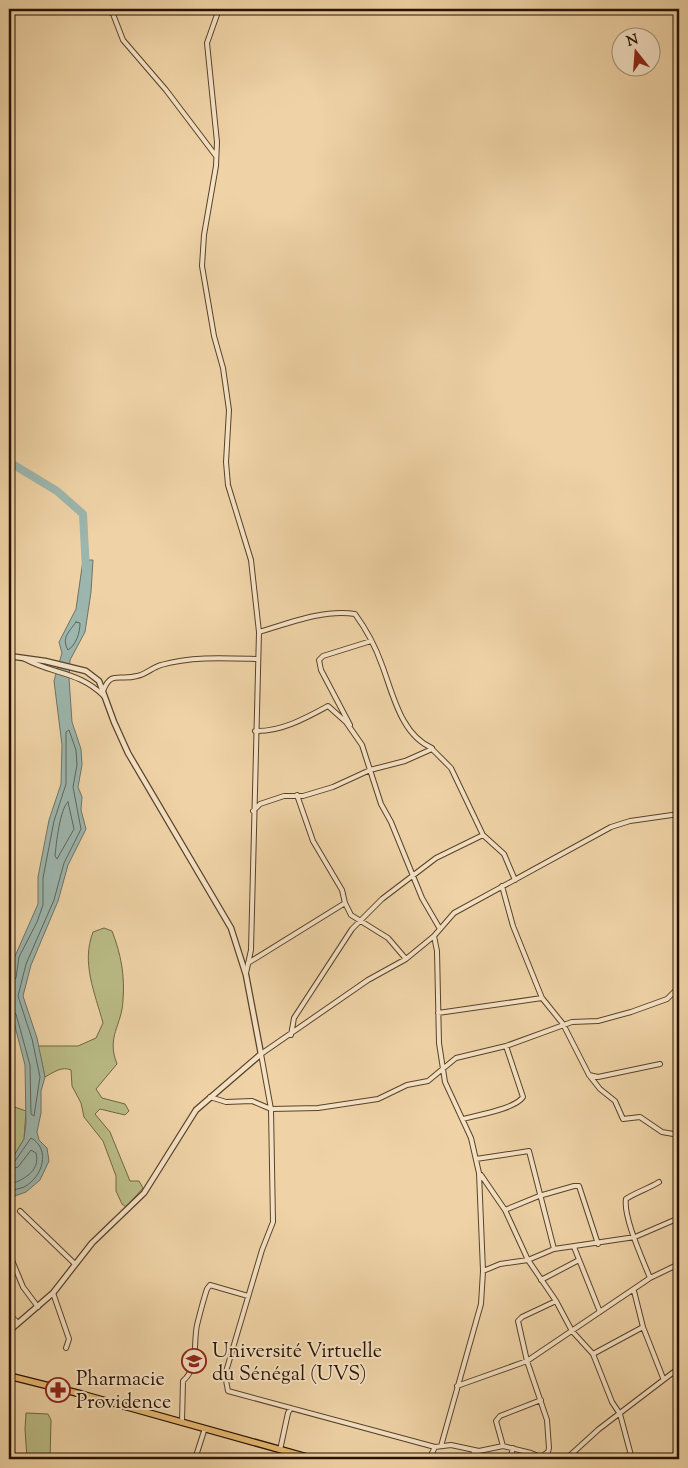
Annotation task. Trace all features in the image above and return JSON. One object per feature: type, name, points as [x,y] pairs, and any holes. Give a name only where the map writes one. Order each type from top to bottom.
[{"type":"main road","points":[[9,1376],[314,1459]]},
{"type":"street","points":[[219,9],[207,43],[217,142],[202,266],[214,336],[224,368],[229,410],[226,462],[228,485],[250,560],[259,632],[251,950],[246,975]]},
{"type":"street","points":[[108,10],[112,14],[123,40],[166,90],[216,156]]},
{"type":"street","points":[[259,632],[341,612],[355,614],[371,641],[405,725],[419,741],[432,748],[451,768],[483,834],[504,854],[515,880]]},
{"type":"street","points":[[350,727],[349,720],[320,670],[319,660],[323,656],[371,641]]},
{"type":"street","points":[[9,656],[21,656],[79,670],[86,672],[99,681],[114,722],[132,761],[231,928],[246,975],[271,1109],[273,1222],[248,1296],[225,1375],[228,1391],[237,1395],[435,1447],[451,1445],[474,1451],[502,1446],[543,1458],[549,1448],[547,1420],[527,1361],[518,1322],[522,1317],[556,1301]]},
{"type":"street","points":[[21,656],[46,670],[71,674],[90,684],[104,695]]},
{"type":"street","points":[[104,695],[107,681],[111,678],[138,676],[161,665],[202,659],[257,659]]},
{"type":"street","points":[[256,731],[267,731],[295,722],[328,706],[350,727],[362,745],[382,804],[427,909],[440,929]]},
{"type":"street","points":[[253,811],[260,804],[284,796],[303,796],[333,787],[370,770],[405,761],[432,748]]},
{"type":"street","points":[[297,795],[313,841],[342,890],[345,903],[351,915],[388,938],[406,959]]},
{"type":"street","points":[[9,1330],[53,1293],[92,1243],[123,1215],[150,1186],[191,1116],[210,1097],[261,1054],[291,1035],[362,983],[384,969],[406,959],[434,936],[454,913],[611,827],[630,821],[679,814]]},
{"type":"street","points":[[291,1035],[294,1018],[360,922],[382,899],[436,858],[483,834]]},
{"type":"street","points":[[502,886],[513,926],[542,998],[563,1024],[589,1075],[600,1089],[616,1102],[623,1119],[640,1117],[662,1132],[679,1136]]},
{"type":"street","points":[[248,963],[345,903]]},
{"type":"street","points":[[434,936],[437,951],[438,1013],[445,1082],[471,1138],[479,1173],[483,1270],[481,1304],[441,1446]]},
{"type":"street","points":[[210,1097],[226,1102],[252,1101],[271,1109],[318,1108],[378,1099],[407,1085],[428,1081],[456,1058],[506,1046],[563,1024],[598,1021],[625,1014],[668,999],[679,987]]},
{"type":"street","points":[[438,1013],[542,998]]},
{"type":"street","points":[[463,1119],[500,1110],[520,1101],[523,1097],[506,1046]]},
{"type":"street","points":[[589,1075],[598,1077],[660,1064]]},
{"type":"street","points":[[476,1159],[529,1151],[554,1249]]},
{"type":"street","points":[[479,1173],[505,1210],[528,1260],[556,1301],[572,1331],[593,1354],[612,1402],[620,1414],[632,1459]]},
{"type":"street","points":[[650,1278],[629,1222],[625,1205],[626,1199],[646,1191],[658,1182]]},
{"type":"street","points":[[505,1210],[539,1196],[579,1186],[598,1244]]},
{"type":"street","points":[[20,1211],[75,1264]]},
{"type":"street","points":[[483,1270],[500,1264],[528,1260],[554,1249],[598,1244],[635,1237],[679,1218]]},
{"type":"street","points":[[574,1247],[600,1312]]},
{"type":"street","points":[[9,1253],[23,1287],[38,1307]]},
{"type":"street","points":[[541,1280],[579,1260]]},
{"type":"street","points":[[457,1386],[527,1361],[650,1278],[679,1264]]},
{"type":"street","points":[[182,1422],[183,1382],[189,1376],[194,1365],[197,1326],[207,1290],[210,1285],[248,1296]]},
{"type":"street","points":[[634,1290],[643,1327],[663,1378]]},
{"type":"street","points":[[53,1293],[69,1338],[66,1348]]},
{"type":"street","points":[[9,1314],[17,1322]]},
{"type":"street","points":[[593,1354],[643,1327]]},
{"type":"street","points":[[566,1459],[599,1429],[663,1378],[679,1368]]},
{"type":"street","points":[[502,1446],[496,1421],[500,1416],[541,1400]]},
{"type":"street","points":[[280,1450],[288,1413],[291,1408]]},
{"type":"street","points":[[195,1459],[205,1428]]},
{"type":"street","points":[[429,1459],[435,1447]]},
{"type":"street","points":[[510,1459],[514,1448]]},
{"type":"street","points":[[472,1459],[474,1451]]},
{"type":"green space","points":[[104,928],[112,931],[118,948],[122,965],[123,991],[122,1009],[113,1046],[117,1064],[96,1089],[102,1098],[125,1104],[129,1111],[125,1115],[100,1109],[95,1114],[110,1132],[130,1181],[139,1181],[143,1188],[126,1207],[122,1204],[116,1191],[116,1176],[103,1141],[84,1117],[81,1103],[72,1086],[71,1070],[61,1069],[45,1077],[38,1046],[78,1046],[96,1038],[103,1023],[90,978],[88,955],[93,932]]},
{"type":"green space","points":[[9,1105],[26,1111],[24,1139],[9,1164]]},
{"type":"green space","points":[[26,1413],[48,1414],[51,1420],[50,1459],[27,1459]]},
{"type":"water","points":[[83,560],[93,560],[91,592],[85,632],[70,660],[69,678],[72,722],[81,749],[82,765],[78,787],[82,797],[81,810],[86,829],[68,865],[58,901],[31,965],[23,996],[37,1038],[45,1077],[41,1091],[41,1113],[37,1132],[39,1140],[47,1148],[49,1161],[40,1180],[26,1192],[9,1198],[9,1164],[24,1139],[26,1123],[25,1065],[10,1007],[12,963],[38,904],[38,877],[49,820],[61,784],[62,745],[54,681],[62,653],[59,642],[76,609]]},
{"type":"waterway","points":[[9,462],[57,491],[83,514],[86,570]]},
{"type":"place","name":"Université Virtuelle du Sénégal (UVS)","points":[[194,1361]]},
{"type":"place","name":"Pharmacie Providence","points":[[58,1390]]}]
